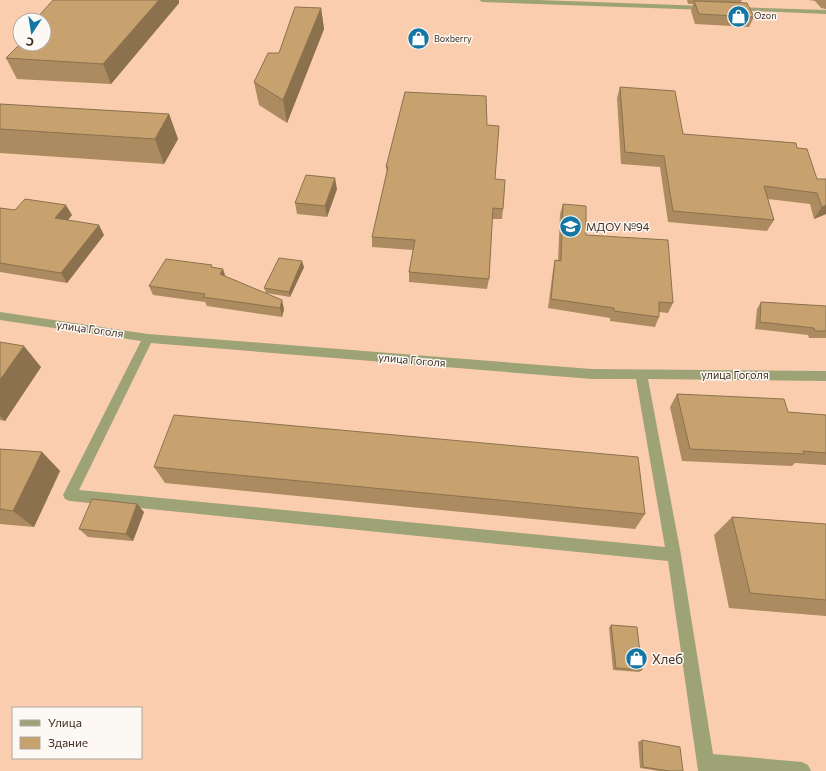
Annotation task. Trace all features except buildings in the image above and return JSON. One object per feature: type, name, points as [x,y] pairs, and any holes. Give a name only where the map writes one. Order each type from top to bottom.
[{"type":"street","points":[[482,0],[716,8]]},
{"type":"street","points":[[731,9],[826,12]]},
{"type":"street","name":"улица Гоголя","points":[[0,316],[148,338],[592,374],[826,376]]},
{"type":"street","points":[[148,338],[70,494],[674,555]]},
{"type":"street","points":[[641,374],[674,555],[707,766],[802,771]]},
{"type":"place","name":"Ozon","points":[[738,16]]},
{"type":"place","name":"Boxberry","points":[[418,39]]},
{"type":"place","name":"МДОУ №94","points":[[571,227]]},
{"type":"place","name":"Хлеб","points":[[637,659]]}]
